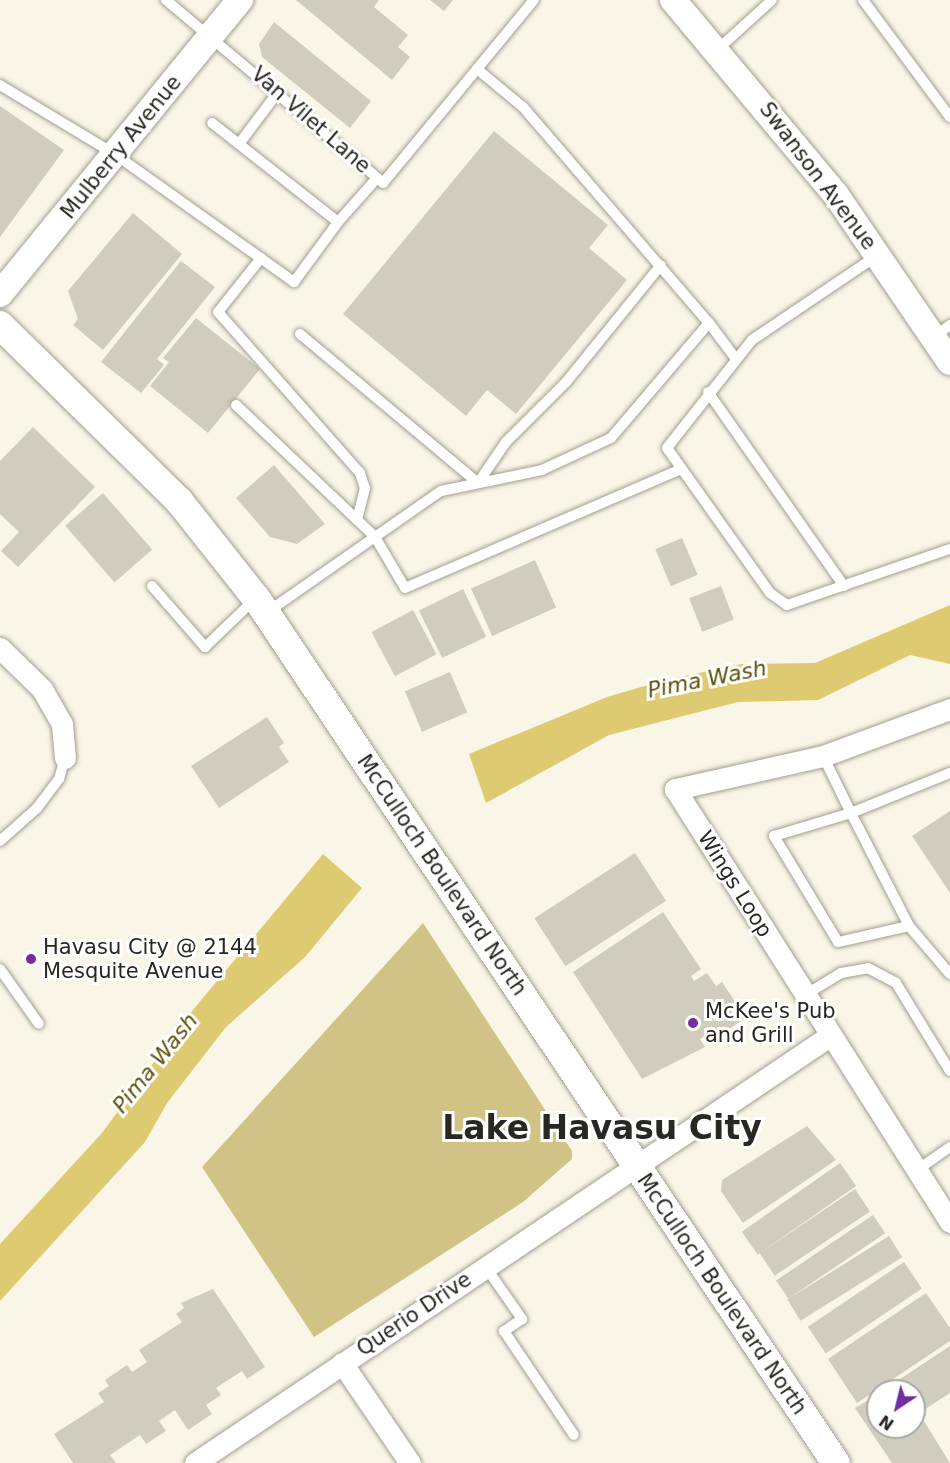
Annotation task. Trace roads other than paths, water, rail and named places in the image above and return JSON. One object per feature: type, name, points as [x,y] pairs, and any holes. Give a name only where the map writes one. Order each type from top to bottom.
[{"type":"main road","name":"McCulloch Boulevard North","points":[[0,326],[179,501],[261,606],[635,1167],[836,1463]]},
{"type":"street","name":"Mulberry Avenue","points":[[0,294],[116,155],[240,0]]},
{"type":"street","name":"Swanson Avenue","points":[[673,0],[717,50],[878,255],[942,331],[950,362]]},
{"type":"street","points":[[0,648],[42,689],[62,724],[65,758]]},
{"type":"street","name":"Wings Loop","points":[[950,709],[823,756],[675,789],[950,1222]]},
{"type":"street","name":"Querio Drive","points":[[195,1463],[831,1035]]},
{"type":"street","points":[[342,1363],[410,1463]]},
{"type":"lane","name":"Van Vilet Lane","points":[[166,0],[212,35],[383,183],[534,0]]},
{"type":"lane","points":[[717,50],[772,0]]},
{"type":"lane","points":[[863,0],[950,117]]},
{"type":"lane","points":[[477,69],[523,107],[661,265],[736,359]]},
{"type":"lane","points":[[0,85],[116,155],[294,282],[338,222],[377,178]]},
{"type":"lane","points":[[239,144],[278,92]]},
{"type":"lane","points":[[212,123],[338,222]]},
{"type":"lane","points":[[878,255],[752,340],[708,392],[667,448],[770,593],[787,605],[950,549]]},
{"type":"lane","points":[[261,258],[218,312],[360,474],[365,488],[357,520]]},
{"type":"lane","points":[[478,483],[506,442],[567,381],[661,265]]},
{"type":"lane","points":[[152,586],[205,647],[261,606],[375,537],[441,491],[542,470],[610,438],[709,323]]},
{"type":"lane","points":[[300,334],[478,483]]},
{"type":"lane","points":[[708,392],[844,586]]},
{"type":"lane","points":[[236,405],[375,537],[405,588],[681,469]]},
{"type":"lane","points":[[823,756],[909,926],[950,974]]},
{"type":"lane","points":[[0,841],[37,808],[59,779],[65,758]]},
{"type":"lane","points":[[909,926],[838,942],[774,836],[850,813],[950,773]]},
{"type":"lane","points":[[0,969],[39,1024]]},
{"type":"lane","points":[[805,995],[841,973],[868,969],[878,973],[896,983],[950,1071]]},
{"type":"lane","points":[[917,1170],[950,1147]]},
{"type":"lane","points":[[485,1266],[522,1319],[504,1331],[574,1435]]},
{"type":"water","name":"Pima Wash","points":[[950,605],[950,664],[910,655],[818,700],[738,702],[609,735],[486,803],[469,754],[607,697],[665,680],[742,664],[815,663]]},
{"type":"water","name":"Pima Wash","points":[[323,854],[362,888],[305,957],[226,1027],[167,1103],[145,1142],[0,1301],[0,1244],[102,1133],[187,1017]]},
{"type":"place","name":"Havasu City @ 2144 Mesquite Avenue","points":[[31,959]]},
{"type":"place","name":"McKee's Pub and Grill","points":[[693,1023]]},
{"type":"district","name":"Lake Havasu City","points":[[602,1128]]}]
